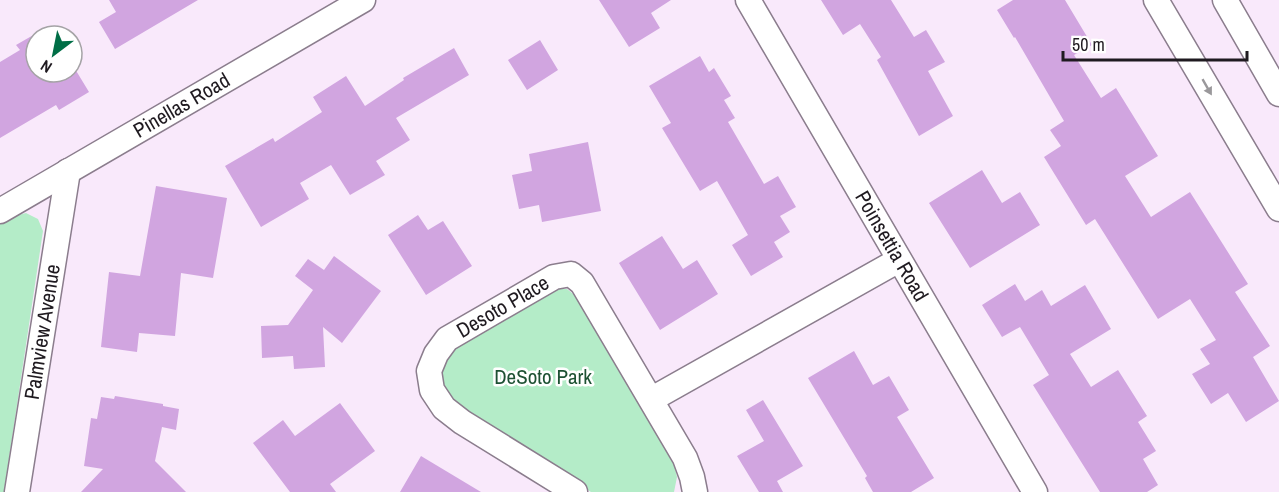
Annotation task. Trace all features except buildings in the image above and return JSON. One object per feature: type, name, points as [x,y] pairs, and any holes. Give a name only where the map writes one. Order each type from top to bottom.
[{"type":"street","name":"Pinellas Road","points":[[0,211],[363,0]]},
{"type":"street","name":"Poinsettia Road","points":[[748,0],[1035,492]]},
{"type":"street","points":[[1156,0],[1279,209]]},
{"type":"street","points":[[1225,0],[1279,94]]},
{"type":"street","name":"Palmview Avenue","points":[[17,492],[68,171]]},
{"type":"street","points":[[652,399],[899,260]]},
{"type":"street","name":"Desoto Place","points":[[575,492],[462,422],[444,408],[432,390],[429,371],[436,354],[447,339],[554,277],[571,274],[582,283],[652,399],[685,458],[695,492]]},
{"type":"green space","points":[[26,213],[38,219],[43,231],[4,492],[0,492],[0,223]]},
{"type":"green space","name":"DeSoto Park","points":[[554,289],[567,289],[577,297],[672,456],[677,477],[674,492],[591,492],[450,400],[438,379],[444,353]]}]
